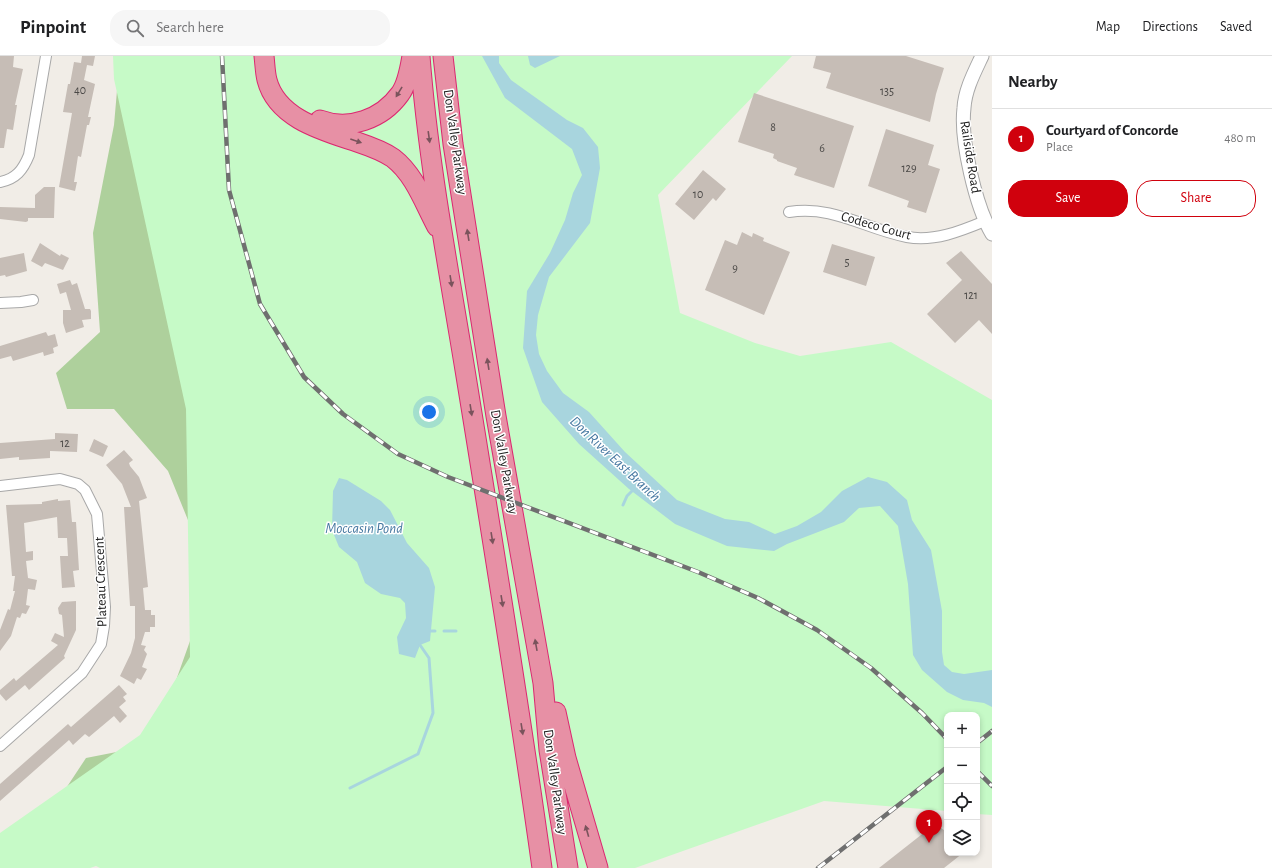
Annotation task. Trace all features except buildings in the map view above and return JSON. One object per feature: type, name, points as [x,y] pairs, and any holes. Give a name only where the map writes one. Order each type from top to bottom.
[{"type":"highway","points":[[264,56],[268,82],[277,99],[290,113],[319,129],[369,146],[392,158],[412,177],[444,243]]},
{"type":"highway","points":[[273,56],[277,80],[283,96],[296,109],[329,123],[357,124],[379,115],[400,94],[412,56]]},
{"type":"highway","name":"Don Valley Parkway","points":[[420,56],[427,125],[444,243],[523,732],[542,868]]},
{"type":"highway","name":"Don Valley Parkway","points":[[443,56],[453,144],[496,416],[543,683],[549,750],[568,868]]},
{"type":"highway","points":[[448,96],[452,56]]},
{"type":"highway","points":[[543,683],[555,709],[566,758],[598,868]]},
{"type":"street","points":[[0,182],[9,180],[19,173],[25,166],[29,155],[46,56]]},
{"type":"street","name":"Railside Road","points":[[982,56],[967,92],[963,109],[968,153],[979,206],[992,234]]},
{"type":"street","name":"Codeco Court","points":[[789,212],[802,210],[824,211],[895,233],[919,238],[947,235],[985,221]]},
{"type":"street","points":[[0,303],[33,300]]},
{"type":"street","name":"Plateau Crescent","points":[[0,486],[60,479],[78,484],[85,490],[97,514],[105,607],[101,644],[82,673],[0,746]]},
{"type":"green space","points":[[113,56],[792,56],[658,195],[680,313],[755,343],[800,356],[891,342],[992,400],[992,815],[980,814],[980,712],[944,712],[944,811],[824,801],[635,868],[100,868],[96,866],[90,868],[0,868],[0,833],[140,735],[190,657],[186,409],[114,79]]},
{"type":"green space","points":[[120,56],[314,868],[100,868],[100,858],[0,868],[49,814],[86,758],[147,746],[174,686],[212,579],[168,471],[114,409],[67,409],[56,373],[100,332],[93,233],[114,125]]},
{"type":"water","name":"Don River East Branch","points":[[482,56],[499,56],[499,63],[511,80],[567,120],[583,128],[598,147],[600,168],[590,223],[549,277],[538,315],[536,335],[539,354],[547,371],[563,393],[589,412],[625,452],[677,500],[725,519],[749,522],[775,534],[797,526],[821,512],[842,491],[868,477],[887,482],[907,500],[912,520],[931,550],[942,611],[942,652],[944,665],[952,672],[964,674],[992,670],[992,707],[984,703],[963,700],[947,692],[922,670],[913,655],[908,584],[898,526],[880,506],[859,508],[844,522],[787,544],[774,551],[727,546],[675,524],[629,489],[579,444],[542,402],[523,348],[527,291],[550,253],[565,220],[573,193],[582,175],[572,149],[505,98]]},
{"type":"water","points":[[528,56],[560,56],[535,68],[530,65]]},
{"type":"water","name":"Moccasin Pond","points":[[339,478],[347,480],[381,501],[390,510],[407,543],[429,568],[435,587],[430,641],[420,645],[415,658],[399,654],[397,637],[406,618],[405,603],[400,598],[381,594],[365,583],[357,562],[339,547],[332,530],[333,491]]},
{"type":"waterway","name":"Don River East Branch","points":[[623,505],[627,496],[634,489]]},
{"type":"waterway","points":[[444,631],[456,631]]},
{"type":"waterway","points":[[350,788],[418,754],[433,713],[429,658],[420,645]]},
{"type":"railway","points":[[222,56],[229,190],[260,304],[304,377],[343,414],[398,454],[448,477],[698,572],[758,598],[817,630],[871,668],[922,713],[944,736]]},
{"type":"railway","points":[[980,741],[992,731]]},
{"type":"railway","points":[[818,868],[944,769]]},
{"type":"railway","points":[[980,774],[992,786]]},
{"type":"place","name":"Courtyard of Concorde","points":[[929,843]]}]
